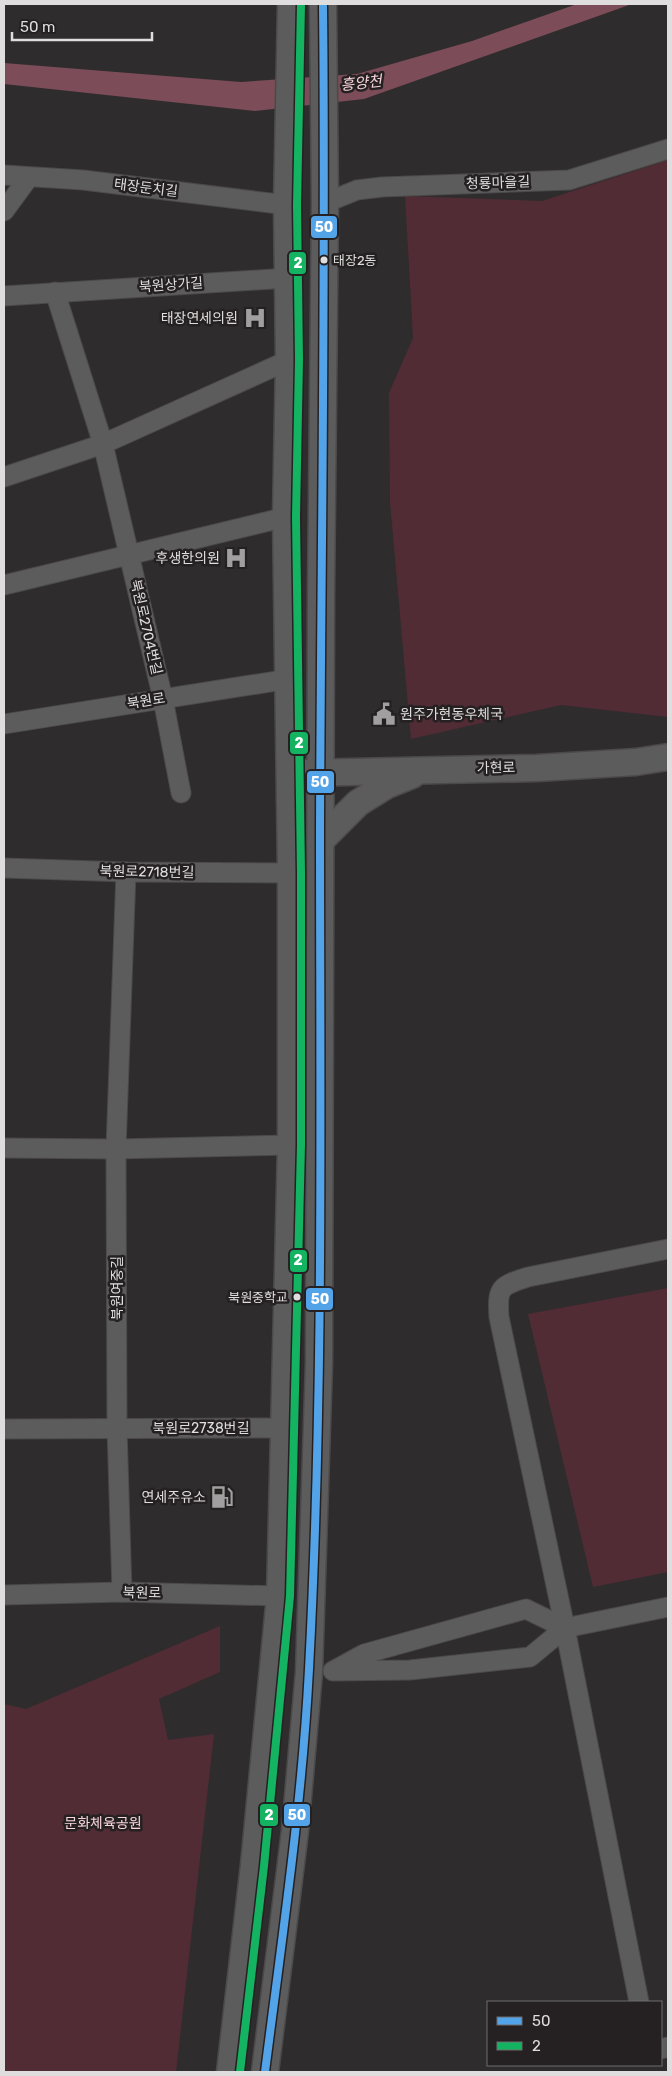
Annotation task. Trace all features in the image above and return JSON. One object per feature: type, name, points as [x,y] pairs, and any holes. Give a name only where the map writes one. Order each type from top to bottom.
[{"type":"street","points":[[230,2072],[254,1865],[280,1596],[291,1145],[291,873],[286,517],[289,360],[287,205],[291,5]]},
{"type":"street","points":[[266,2072],[294,1831],[321,1671],[321,596],[325,203],[323,5]]},
{"type":"street","name":"청룡마을길","points":[[325,203],[357,190],[382,187],[569,180],[668,149]]},
{"type":"street","name":"태장둔치길","points":[[4,174],[83,180],[287,205]]},
{"type":"street","points":[[4,211],[29,177]]},
{"type":"street","name":"북원상가길","points":[[4,296],[288,278]]},
{"type":"street","points":[[55,292],[103,444],[130,556]]},
{"type":"street","points":[[4,477],[103,444],[289,360]]},
{"type":"street","points":[[4,585],[286,517]]},
{"type":"street","name":"북원로2704번길","points":[[130,556],[163,699],[181,793]]},
{"type":"street","name":"북원로","points":[[4,724],[289,679]]},
{"type":"street","name":"가현로","points":[[289,774],[547,767],[636,762],[668,757]]},
{"type":"street","points":[[321,840],[358,803],[387,785],[426,770]]},
{"type":"street","name":"북원로2718번길","points":[[4,868],[126,872],[291,873]]},
{"type":"street","name":"북원여중길","points":[[117,1428],[116,1149],[126,872]]},
{"type":"street","points":[[4,1148],[116,1149],[321,1146]]},
{"type":"street","points":[[639,2001],[565,1628],[499,1317],[498,1296],[505,1284],[528,1277],[668,1249]]},
{"type":"street","points":[[117,1428],[122,1592]]},
{"type":"street","name":"북원로2738번길","points":[[4,1429],[284,1428]]},
{"type":"street","name":"북원로","points":[[4,1595],[122,1592],[280,1596]]},
{"type":"street","points":[[272,1675],[321,1671],[410,1670],[530,1657],[565,1628],[668,1607]]},
{"type":"street","points":[[321,1671],[364,1654],[526,1609],[565,1628]]},
{"type":"green space","points":[[668,160],[668,717],[561,705],[411,739],[390,502],[389,393],[413,338],[405,196],[542,201]]},
{"type":"green space","points":[[668,1288],[668,1572],[593,1587],[528,1314]]},
{"type":"green space","name":"문화체육공원","points":[[220,1626],[220,1672],[159,1699],[168,1740],[214,1734],[176,2072],[4,2072],[4,1704],[26,1709]]},
{"type":"water","name":"흥양천","points":[[577,4],[632,4],[364,99],[255,111],[4,84],[4,63],[241,82],[357,74],[472,41]]},
{"type":"transit line","name":"2","points":[[240,2072],[264,1866],[290,1596],[301,1145],[301,873],[296,517],[299,360],[297,205],[301,4]]},
{"type":"transit line","name":"50","points":[[265,2072],[302,1770],[309,1669],[317,1459],[320,1248],[323,6]]},
{"type":"place","name":"태장2동","points":[[324,260]]},
{"type":"place","name":"태장연세의원","points":[[255,318]]},
{"type":"place","name":"후생한의원","points":[[236,558]]},
{"type":"place","name":"원주가현동우체국","points":[[384,714]]},
{"type":"place","name":"북원중학교","points":[[297,1297]]},
{"type":"place","name":"연세주유소","points":[[222,1497]]}]
